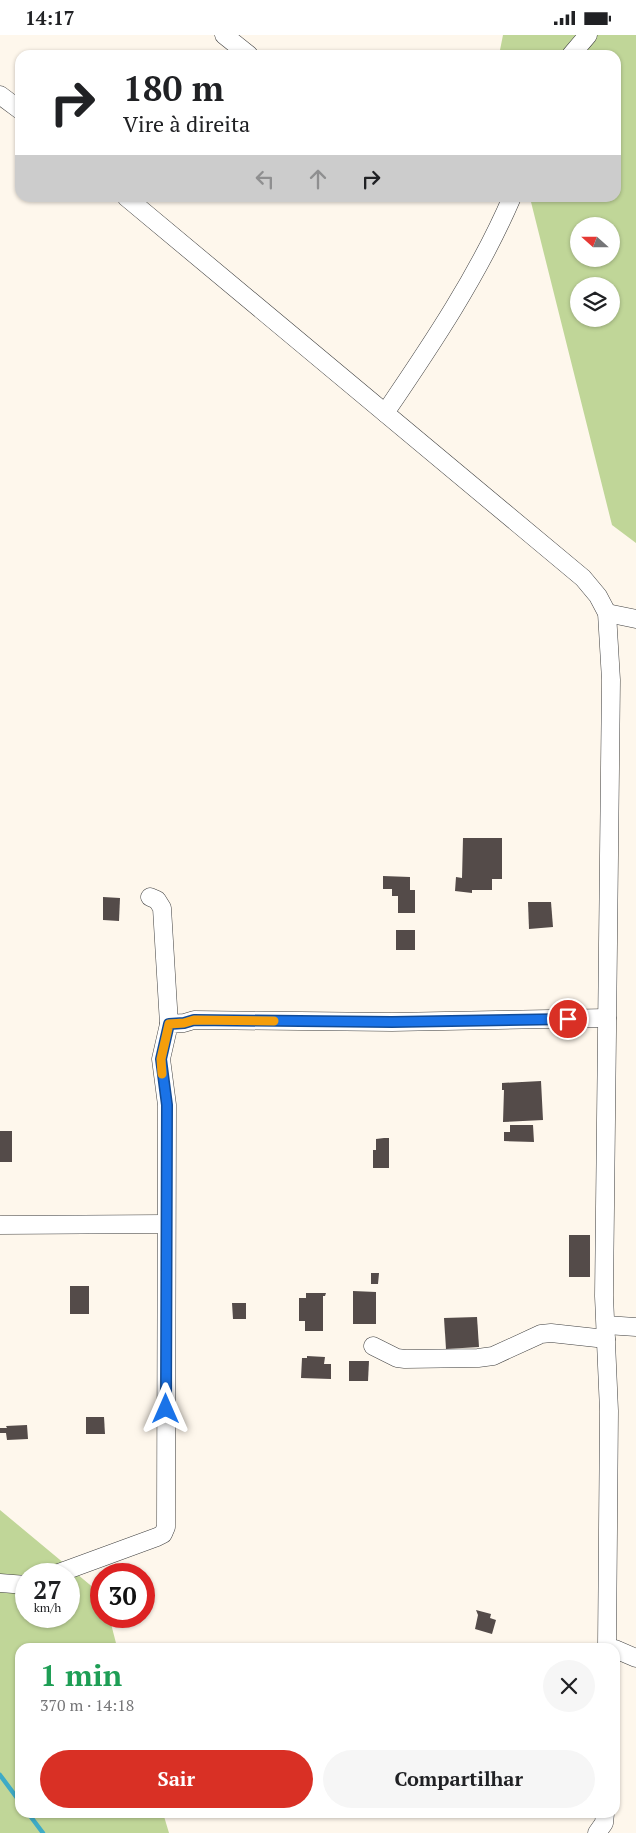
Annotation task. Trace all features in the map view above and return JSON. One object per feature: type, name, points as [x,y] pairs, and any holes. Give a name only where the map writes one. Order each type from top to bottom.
[{"type":"street","points":[[224,35],[243,50]]},
{"type":"street","points":[[575,50],[588,35]]},
{"type":"street","points":[[0,95],[15,107]]},
{"type":"street","points":[[132,202],[583,578],[598,595],[606,613],[610,679],[604,1296],[609,1411],[610,1643]]},
{"type":"street","points":[[385,413],[432,345],[479,264],[510,202]]},
{"type":"street","points":[[606,613],[636,619]]},
{"type":"street","points":[[80,1565],[158,1537],[165,1531],[167,1105],[161,1059],[169,1024],[162,908],[157,900],[150,897]]},
{"type":"street","points":[[169,1024],[194,1020],[392,1022],[607,1019]]},
{"type":"street","points":[[0,1225],[166,1224]]},
{"type":"street","points":[[373,1346],[396,1358],[418,1360],[478,1358],[493,1356],[541,1335],[551,1333],[606,1332],[636,1327]]},
{"type":"street","points":[[0,1583],[15,1584]]},
{"type":"street","points":[[620,1651],[636,1658]]},
{"type":"street","points":[[597,1833],[604,1823],[604,1818]]},
{"type":"green space","points":[[503,35],[636,35],[636,543],[612,525],[531,202],[621,202],[621,50],[500,50]]},
{"type":"green space","points":[[0,1510],[64,1563],[15,1563],[15,1628],[80,1628],[80,1577],[90,1585],[90,1628],[112,1628],[116,1643],[15,1643],[15,1818],[164,1818],[169,1833],[0,1833]]},
{"type":"building","points":[[463,838],[502,838],[502,879],[492,879],[492,890],[472,890],[472,893],[455,891],[456,877],[462,878]]},
{"type":"building","points":[[383,876],[410,877],[410,890],[415,890],[415,913],[398,913],[398,896],[392,896],[392,889],[383,889]]},
{"type":"building","points":[[103,897],[120,898],[119,921],[103,920]]},
{"type":"building","points":[[528,902],[551,902],[553,927],[529,929]]},
{"type":"building","points":[[396,930],[415,930],[415,950],[396,950]]},
{"type":"building","points":[[541,1081],[543,1120],[503,1122],[504,1090],[502,1090],[502,1083]]},
{"type":"building","points":[[510,1125],[533,1125],[534,1142],[504,1141],[504,1132],[510,1132]]},
{"type":"building","points":[[0,1131],[12,1131],[12,1162],[0,1162]]},
{"type":"building","points":[[389,1138],[389,1168],[373,1168],[373,1150],[376,1150],[376,1139]]},
{"type":"building","points":[[569,1235],[590,1235],[590,1277],[569,1277]]},
{"type":"building","points":[[371,1273],[379,1273],[378,1284],[371,1284]]},
{"type":"building","points":[[70,1286],[89,1286],[89,1314],[70,1314]]},
{"type":"building","points":[[353,1291],[376,1292],[376,1324],[353,1324]]},
{"type":"building","points":[[306,1293],[326,1293],[323,1296],[323,1331],[305,1331],[305,1321],[299,1321],[299,1298],[306,1298]]},
{"type":"building","points":[[232,1303],[246,1303],[246,1319],[233,1319]]},
{"type":"building","points":[[477,1317],[479,1347],[446,1349],[444,1318]]},
{"type":"building","points":[[307,1356],[325,1357],[324,1364],[331,1364],[331,1379],[301,1378],[302,1358],[307,1358]]},
{"type":"building","points":[[349,1361],[369,1361],[368,1381],[349,1381]]},
{"type":"building","points":[[86,1417],[104,1417],[105,1434],[86,1434]]},
{"type":"building","points":[[27,1425],[28,1439],[7,1440],[6,1433],[0,1433],[0,1428],[7,1428],[6,1426]]},
{"type":"building","points":[[476,1610],[491,1614],[490,1618],[496,1620],[492,1634],[475,1629],[478,1615]]},
{"type":"waterway","points":[[0,1775],[15,1795]]},
{"type":"waterway","points":[[32,1818],[43,1833]]},
{"type":"slow traffic","points":[[162,1074],[161,1059],[169,1024],[194,1020],[274,1021]]},
{"type":"route","points":[[166,1409],[167,1105],[161,1059],[169,1024],[194,1020],[392,1022],[568,1019]]}]
